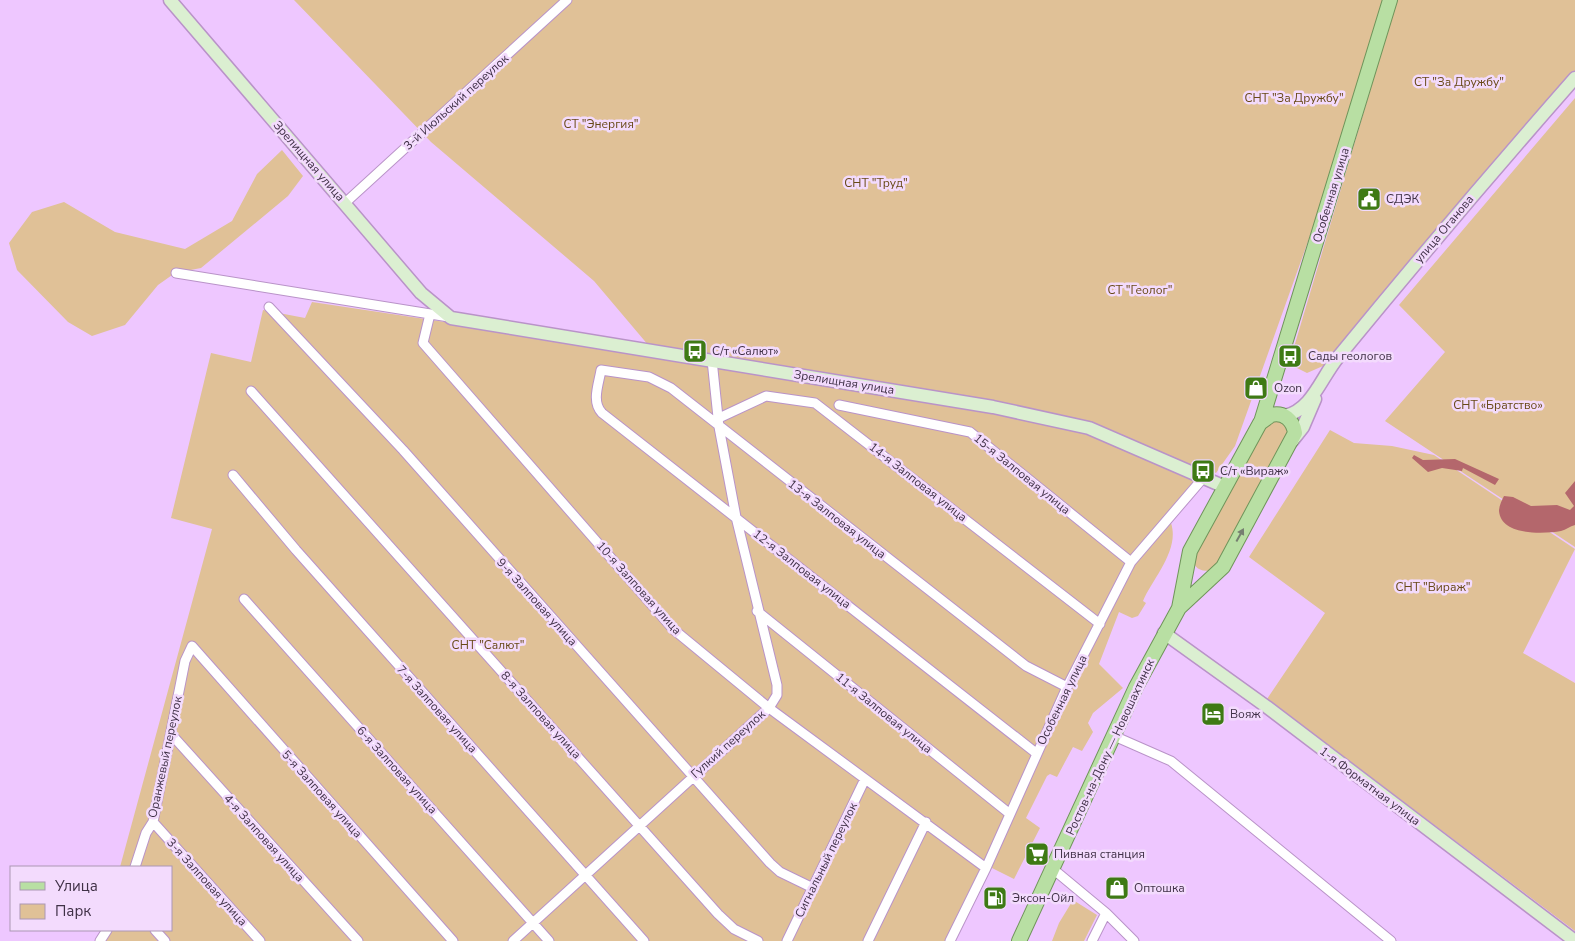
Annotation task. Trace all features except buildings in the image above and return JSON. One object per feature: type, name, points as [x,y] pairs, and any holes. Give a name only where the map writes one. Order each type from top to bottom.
[{"type":"main road","name":"Особенная улица","points":[[1179,608],[1190,551],[1260,423],[1272,390],[1390,0]]},
{"type":"main road","points":[[1179,608],[1223,567],[1292,440],[1294,426],[1283,415],[1272,390]]},
{"type":"main road","points":[[1260,423],[1268,416],[1283,415]]},
{"type":"main road","points":[[1189,560],[1192,568],[1199,574],[1214,575]]},
{"type":"main road","name":"Ростов-на-Дону — Новошахтинск","points":[[1019,941],[1114,736],[1164,634],[1179,608]]},
{"type":"street","name":"Зрелищная улица","points":[[170,0],[421,293],[451,318]]},
{"type":"street","name":"3-й Июльский переулок","points":[[344,203],[567,0]]},
{"type":"street","name":"улица Оганова","points":[[1283,415],[1303,408],[1331,366],[1423,254],[1575,78]]},
{"type":"street","name":"Зрелищная улица","points":[[176,273],[994,407],[1089,428],[1225,487]]},
{"type":"street","name":"9-я Залповая улица","points":[[269,307],[402,450],[780,872],[813,888]]},
{"type":"street","name":"10-я Залповая улица","points":[[430,314],[423,344],[673,629],[769,708],[986,868]]},
{"type":"street","name":"Гулкий переулок","points":[[513,941],[692,776],[769,708],[777,695],[777,685],[757,611],[736,517],[719,422],[712,360]]},
{"type":"street","name":"13-я Залповая улица","points":[[601,370],[649,377],[671,388],[719,422],[1026,666],[1067,687]]},
{"type":"street","name":"12-я Залповая улица","points":[[601,370],[596,401],[597,408],[1036,753]]},
{"type":"street","name":"улица Оганова","points":[[1292,440],[1303,427],[1314,405],[1318,384]]},
{"type":"street","name":"8-я Залповая улица","points":[[251,391],[718,914],[734,929],[758,941]]},
{"type":"street","name":"14-я Залповая улица","points":[[719,422],[766,396],[815,403],[1100,624]]},
{"type":"street","name":"15-я Залповая улица","points":[[839,405],[970,432],[1131,562]]},
{"type":"street","name":"7-я Залповая улица","points":[[233,475],[302,558],[644,941]]},
{"type":"street","name":"Особенная улица","points":[[950,941],[986,868],[1067,687],[1131,562],[1204,477]]},
{"type":"street","name":"6-я Залповая улица","points":[[244,599],[550,941]]},
{"type":"street","name":"11-я Залповая улица","points":[[757,611],[1010,814]]},
{"type":"street","name":"1-я Форматная улица","points":[[1164,634],[1267,707],[1575,941]]},
{"type":"street","name":"Оранжевый переулок","points":[[135,866],[146,833],[153,822],[185,661],[192,646]]},
{"type":"street","name":"5-я Залповая улица","points":[[192,646],[453,941]]},
{"type":"street","name":"4-я Залповая улица","points":[[171,734],[358,941]]},
{"type":"street","points":[[1114,736],[1171,761],[1391,941]]},
{"type":"street","name":"Сигнальный переулок","points":[[787,941],[865,779]]},
{"type":"street","name":"3-я Залповая улица","points":[[153,822],[260,941]]},
{"type":"street","points":[[868,941],[926,822]]},
{"type":"street","points":[[1054,869],[1106,913],[1134,941]]},
{"type":"street","points":[[1092,941],[1106,913]]},
{"type":"street","points":[[156,931],[165,941]]},
{"type":"green space","points":[[294,0],[1386,0],[1332,174],[1235,446],[1216,473],[1194,462],[1192,466],[1103,427],[1060,416],[649,346],[594,281],[431,142]]},
{"type":"green space","name":"СТ \"За Дружбу\"","points":[[1397,0],[1575,0],[1575,76],[1323,366],[1307,373],[1289,364]]},
{"type":"green space","name":"СНТ «Братство»","points":[[1575,98],[1575,547],[1385,421],[1445,352],[1399,305]]},
{"type":"green space","points":[[282,150],[303,176],[288,196],[201,268],[175,273],[158,285],[125,325],[92,336],[68,322],[17,270],[9,243],[32,212],[64,202],[115,232],[185,249],[232,221],[257,174]]},
{"type":"green space","name":"СНТ \"Салют\"","points":[[312,302],[652,353],[976,408],[1098,434],[1204,480],[1162,530],[1171,523],[1172,543],[1164,564],[1147,592],[1143,601],[1146,603],[1138,616],[1132,618],[1119,612],[1099,664],[1123,688],[1093,713],[1088,723],[1093,732],[1082,751],[1073,747],[1057,777],[1050,774],[1047,776],[1026,818],[1040,828],[1014,879],[990,867],[955,941],[99,941],[102,931],[172,931],[172,866],[120,866],[212,529],[171,518],[211,353],[251,362],[263,310],[305,318]]},
{"type":"green space","points":[[1280,419],[1290,431],[1218,565],[1209,571],[1198,568],[1193,559],[1266,423]]},
{"type":"green space","name":"СНТ \"Вираж\"","points":[[1330,430],[1354,443],[1392,446],[1434,455],[1575,549],[1523,653],[1575,683],[1575,931],[1267,699],[1325,613],[1249,557]]},
{"type":"green space","points":[[1073,900],[1097,915],[1084,941],[1052,941],[1059,923]]},
{"type":"shaded area","points":[[1414,455],[1423,460],[1455,459],[1499,479],[1495,485],[1463,468],[1462,471],[1442,468],[1428,472],[1412,458]]},
{"type":"shaded area","points":[[1575,481],[1575,525],[1561,531],[1534,533],[1515,529],[1507,525],[1502,519],[1499,509],[1504,496],[1513,497],[1531,506],[1557,505],[1570,510],[1574,506],[1565,493]]},
{"type":"place","name":"СДЭК","points":[[1369,199]]},
{"type":"place","name":"С/т «Салют»","points":[[695,351]]},
{"type":"place","name":"Сады геологов","points":[[1290,356]]},
{"type":"place","name":"Ozon","points":[[1256,388]]},
{"type":"place","name":"С/т «Вираж»","points":[[1203,471]]},
{"type":"place","name":"Вояж","points":[[1213,714]]},
{"type":"place","name":"Пивная станция","points":[[1037,854]]},
{"type":"place","name":"Оптошка","points":[[1117,888]]},
{"type":"place","name":"Эксон-Ойл","points":[[995,898]]},
{"type":"park label","name":"СНТ \"За Дружбу\"","points":[[1294,98]]},
{"type":"park label","name":"СТ \"Энергия\"","points":[[601,124]]},
{"type":"park label","name":"СНТ \"Труд\"","points":[[876,183]]},
{"type":"park label","name":"СТ \"Геолог\"","points":[[1140,290]]}]
